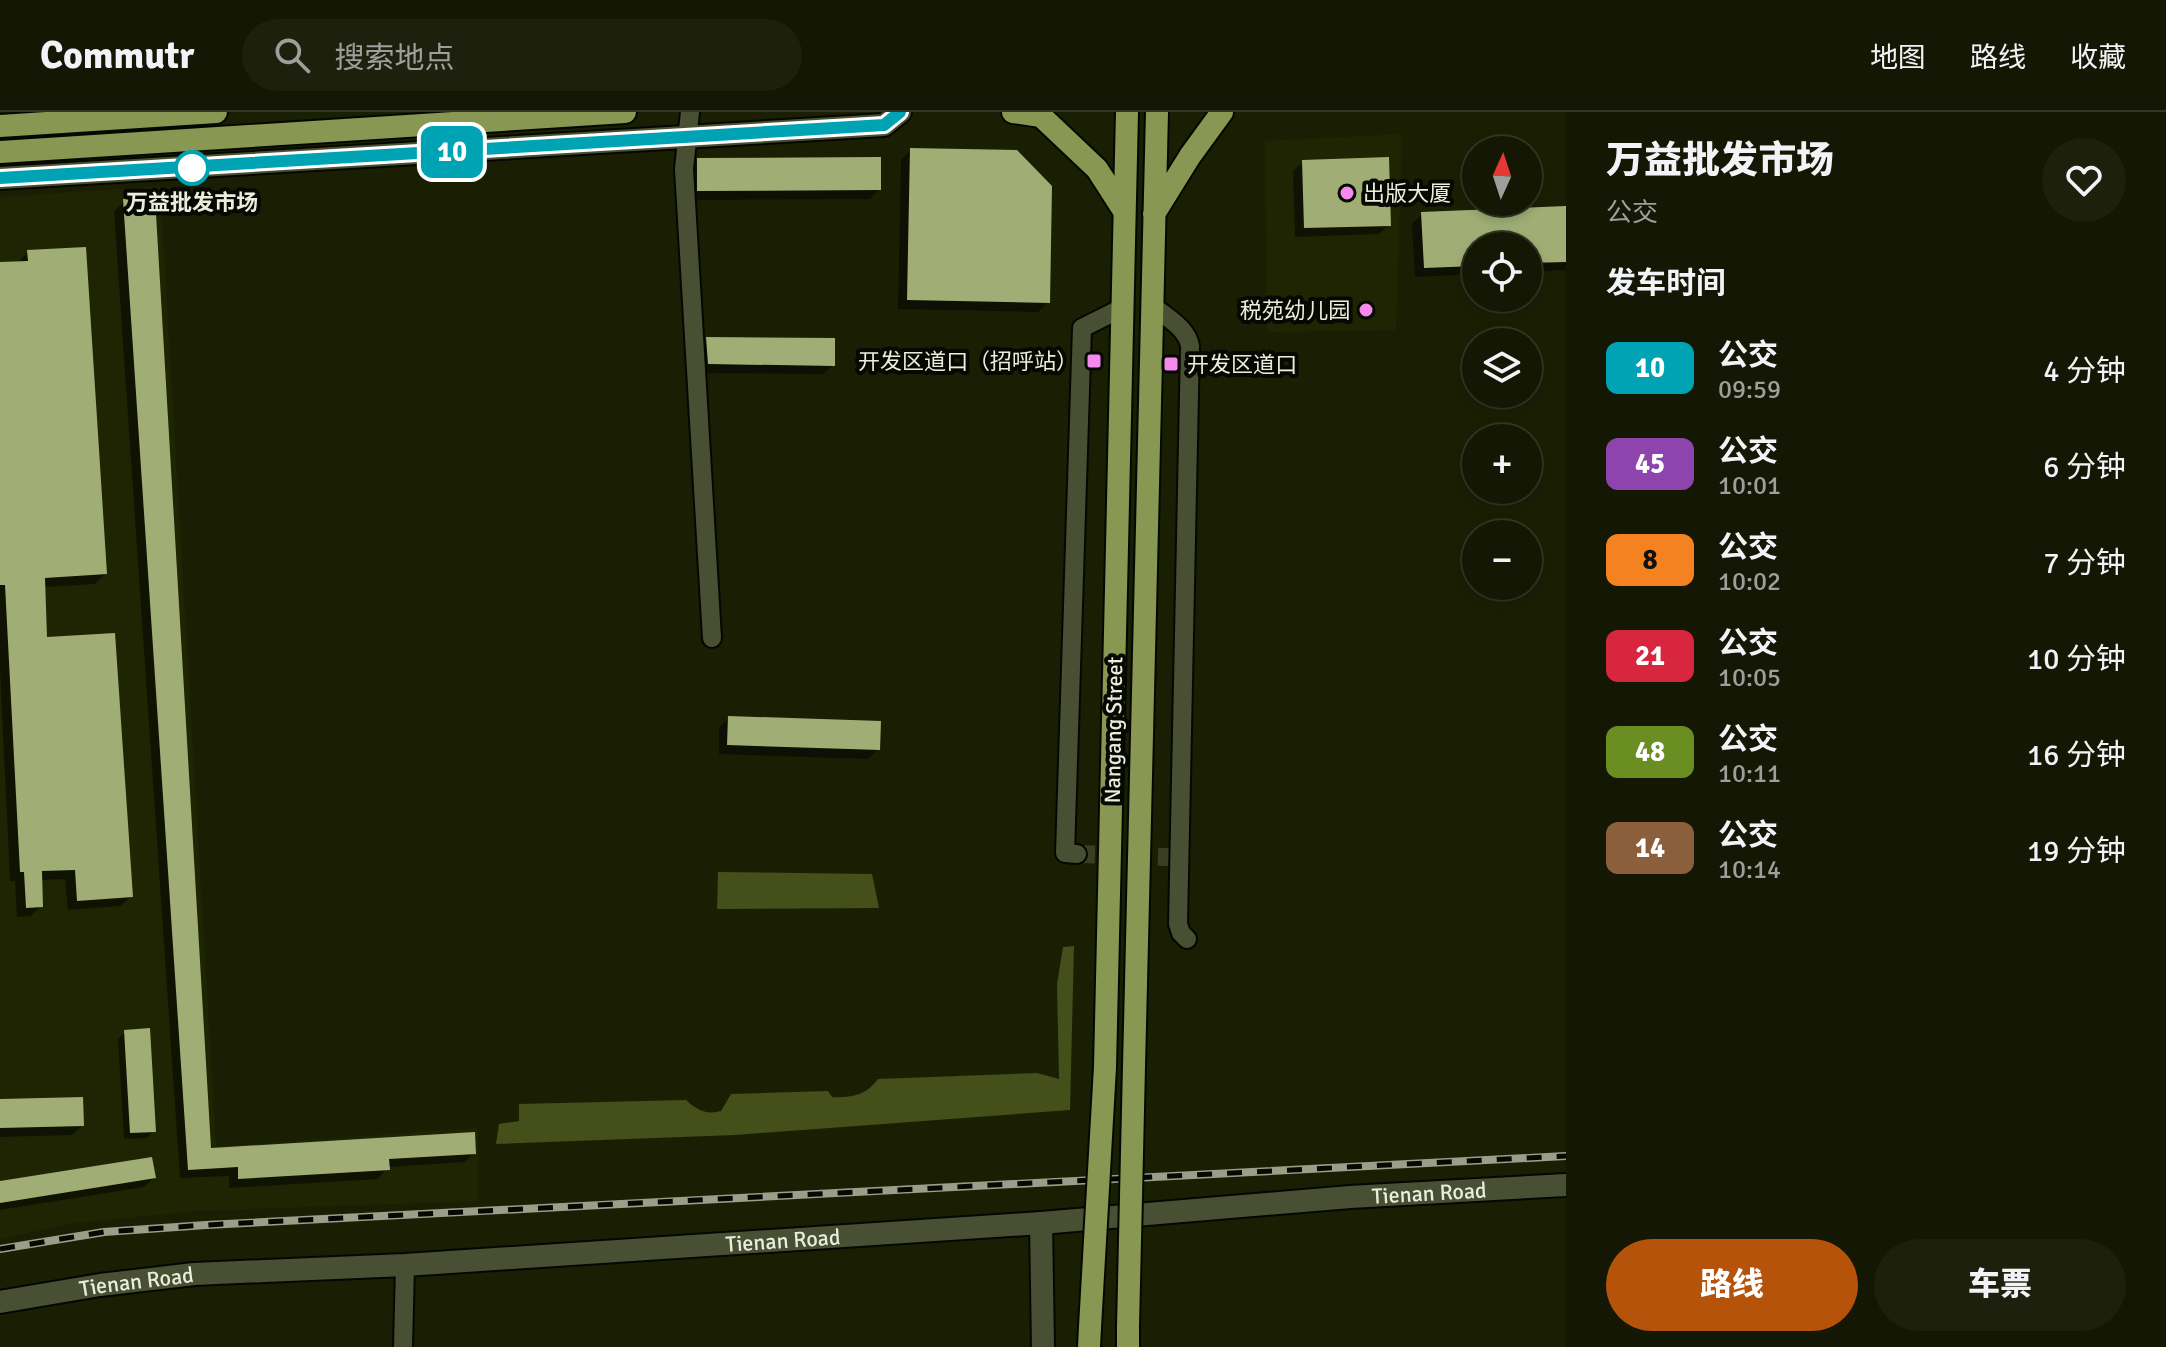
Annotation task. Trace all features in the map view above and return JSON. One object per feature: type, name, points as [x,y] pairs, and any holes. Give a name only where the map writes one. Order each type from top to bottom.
[{"type":"main road","points":[[0,126],[216,112]]},
{"type":"main road","points":[[0,152],[625,112]]},
{"type":"main road","points":[[1013,112],[1041,116],[1097,169],[1125,213]]},
{"type":"main road","name":"Nangang Street","points":[[1090,1337],[1105,1067],[1127,112]]},
{"type":"main road","name":"Nangang Street","points":[[1128,1337],[1157,112]]},
{"type":"main road","points":[[1154,215],[1190,156],[1222,112]]},
{"type":"street","points":[[690,112],[684,169],[712,638]]},
{"type":"street","points":[[0,178],[884,125],[900,112]]},
{"type":"street","points":[[1153,306],[1181,329],[1188,337],[1190,346],[1175,857],[1178,924],[1187,939]]},
{"type":"street","points":[[1077,854],[1065,853],[1082,328],[1122,308]]},
{"type":"street","name":"Tienan Road","points":[[0,1302],[100,1285],[194,1274],[405,1265],[1041,1223],[1350,1197],[1566,1185]]},
{"type":"street","points":[[1041,1223],[1043,1347]]},
{"type":"street","points":[[403,1347],[405,1265]]},
{"type":"shaded area","points":[[1402,134],[1396,330],[1267,332],[1265,141]]},
{"type":"shaded area","points":[[160,186],[216,1147],[478,1128],[478,1201],[195,1211],[75,1223],[0,1239],[0,197]]},
{"type":"shaded area","points":[[718,872],[872,874],[879,908],[717,909]]},
{"type":"shaded area","points":[[1074,946],[1070,1110],[735,1135],[496,1144],[499,1124],[519,1121],[519,1104],[686,1100],[698,1109],[711,1112],[721,1111],[731,1094],[828,1091],[832,1097],[846,1097],[864,1092],[878,1079],[1037,1073],[1059,1079],[1057,984],[1063,947]]},
{"type":"building","points":[[910,148],[1017,150],[1052,186],[1050,303],[907,300]]},
{"type":"building","points":[[881,157],[881,190],[697,191],[697,158]]},
{"type":"building","name":"出版大厦","points":[[1389,157],[1391,226],[1304,228],[1302,160]]},
{"type":"building","points":[[155,197],[211,1148],[475,1132],[476,1154],[389,1159],[390,1170],[238,1179],[238,1167],[188,1170],[123,199]]},
{"type":"building","points":[[1566,206],[1566,262],[1542,263],[1542,232],[1462,232],[1462,267],[1424,268],[1421,212],[1462,210],[1462,216],[1542,216],[1542,207]]},
{"type":"building","points":[[86,247],[107,574],[45,578],[47,637],[115,633],[133,897],[77,901],[75,870],[42,871],[43,907],[26,908],[24,872],[20,872],[5,585],[0,585],[0,262],[28,261],[27,250]]},
{"type":"building","points":[[706,337],[835,338],[835,366],[708,364]]},
{"type":"building","points":[[728,716],[881,721],[880,750],[727,745]]},
{"type":"building","points":[[150,1028],[156,1132],[130,1133],[124,1030]]},
{"type":"building","points":[[83,1097],[84,1126],[0,1128],[0,1099]]},
{"type":"building","points":[[152,1157],[156,1178],[0,1203],[0,1181]]},
{"type":"tunnel","points":[[1077,854],[1169,857]]},
{"type":"railway","points":[[0,1249],[104,1232],[206,1225],[1566,1156]]},
{"type":"bus line","name":"10","points":[[0,178],[884,125],[900,112]]},
{"type":"place","name":"万益批发市场","points":[[192,168]]},
{"type":"place","name":"出版大厦","points":[[1347,193]]},
{"type":"place","name":"税苑幼儿园","points":[[1366,310]]},
{"type":"place","name":"开发区道口（招呼站）","points":[[1094,361]]},
{"type":"place","name":"开发区道口","points":[[1171,364]]}]
